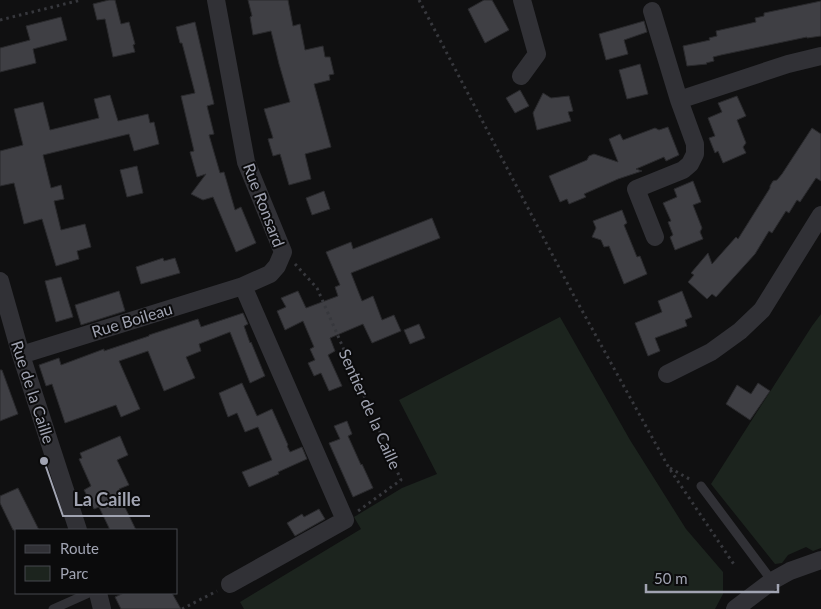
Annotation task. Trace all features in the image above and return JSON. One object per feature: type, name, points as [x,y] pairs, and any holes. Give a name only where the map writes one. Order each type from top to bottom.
[{"type":"street","name":"Rue Ronsard","points":[[216,0],[246,162],[284,252],[277,266],[270,274],[243,286]]},
{"type":"street","points":[[521,76],[537,54],[522,0]]},
{"type":"street","points":[[652,12],[695,144],[695,154],[690,164],[684,170],[636,190],[655,237]]},
{"type":"street","points":[[680,100],[788,64],[821,56]]},
{"type":"street","points":[[667,374],[711,352],[740,331],[762,310],[821,215]]},
{"type":"street","name":"Rue de la Caille","points":[[0,281],[21,355],[78,529]]},
{"type":"street","points":[[230,584],[345,520],[243,286]]},
{"type":"street","name":"Rue Boileau","points":[[21,355],[243,286]]},
{"type":"street","points":[[736,609],[772,581],[790,571],[821,560]]},
{"type":"street","points":[[98,594],[102,609]]},
{"type":"lane","points":[[701,486],[772,581]]},
{"type":"lane","points":[[53,609],[87,594]]},
{"type":"path","points":[[0,20],[81,0]]},
{"type":"path","points":[[419,0],[574,296],[669,468],[735,566]]},
{"type":"path","name":"Sentier de la Caille","points":[[284,252],[317,288],[401,480],[345,520]]},
{"type":"path","points":[[669,468],[701,486]]},
{"type":"path","points":[[182,609],[230,584]]},
{"type":"green space","points":[[821,314],[821,548],[813,551],[806,547],[788,555],[782,563],[775,564],[711,484]]},
{"type":"green space","points":[[560,317],[630,440],[686,529],[723,572],[723,594],[715,609],[244,609],[240,602],[361,529],[354,517],[402,488],[437,474],[399,400]]},
{"type":"building","points":[[115,0],[121,24],[129,22],[135,44],[133,45],[135,52],[113,57],[105,19],[97,20],[93,4]]},
{"type":"building","points":[[248,0],[288,0],[293,26],[300,24],[305,50],[323,46],[325,57],[330,57],[334,74],[329,75],[330,80],[314,84],[331,147],[305,154],[311,179],[289,185],[280,154],[273,156],[268,139],[273,138],[264,109],[290,102],[271,31],[253,35],[250,17],[252,16]]},
{"type":"building","points":[[484,0],[492,0],[509,30],[485,43],[468,9]]},
{"type":"building","points":[[821,1],[821,36],[807,37],[721,55],[713,57],[714,61],[707,64],[687,66],[683,46],[710,40],[709,38],[717,36],[716,31],[756,22],[755,18],[764,16],[764,13]]},
{"type":"building","points":[[61,17],[67,40],[33,49],[36,63],[0,72],[0,48],[30,40],[26,26]]},
{"type":"building","points":[[644,21],[647,32],[624,40],[628,54],[606,60],[599,34]]},
{"type":"building","points":[[195,22],[214,104],[207,106],[214,134],[209,135],[220,173],[224,172],[235,210],[241,207],[256,243],[236,252],[213,197],[203,200],[191,194],[206,174],[197,177],[190,152],[194,151],[181,96],[195,93],[176,27]]},
{"type":"building","points":[[640,64],[648,94],[627,99],[619,70]]},
{"type":"building","points":[[520,90],[529,106],[515,113],[506,98]]},
{"type":"building","points":[[543,93],[551,98],[569,96],[573,111],[568,112],[571,121],[537,130],[533,113]]},
{"type":"building","points":[[110,95],[118,121],[148,114],[150,123],[154,122],[159,144],[134,151],[129,134],[43,155],[51,188],[61,185],[64,199],[54,201],[61,230],[85,224],[91,247],[77,251],[79,259],[56,266],[42,219],[24,224],[14,183],[0,186],[0,151],[23,145],[14,109],[43,102],[50,130],[99,118],[94,99]]},
{"type":"building","points":[[737,96],[746,116],[737,120],[746,143],[743,147],[746,153],[723,163],[718,151],[715,153],[709,138],[715,136],[708,118],[722,112],[718,103]]},
{"type":"building","points":[[668,127],[679,155],[666,161],[664,157],[636,169],[642,171],[584,194],[586,197],[569,204],[567,199],[560,202],[549,176],[587,160],[589,156],[594,154],[618,162],[609,139],[620,134],[623,140],[655,128],[659,130]]},
{"type":"building","points":[[812,128],[821,134],[821,181],[816,178],[800,202],[797,200],[789,213],[786,211],[772,233],[769,231],[755,254],[716,297],[712,294],[707,299],[688,282],[694,275],[691,273],[708,253],[712,264],[736,237],[738,239],[773,181],[777,180],[782,174]]},
{"type":"building","points":[[137,166],[143,193],[127,197],[120,170]]},
{"type":"building","points":[[693,181],[701,202],[693,205],[702,228],[700,232],[703,239],[675,250],[670,237],[673,235],[668,222],[671,221],[663,203],[677,197],[674,189]]},
{"type":"building","points":[[324,191],[330,209],[312,215],[306,198]]},
{"type":"building","points":[[622,210],[627,223],[624,225],[637,257],[640,256],[647,274],[624,284],[609,246],[604,247],[601,240],[592,237],[596,228],[593,221]]},
{"type":"building","points":[[432,218],[440,238],[351,273],[362,301],[373,296],[382,320],[394,315],[401,331],[372,343],[363,324],[330,338],[335,351],[328,355],[342,386],[329,391],[321,373],[314,376],[308,363],[315,360],[310,349],[314,347],[303,321],[285,330],[277,311],[286,307],[281,298],[298,291],[306,308],[338,296],[335,287],[340,285],[326,252],[351,242],[353,249]]},
{"type":"building","points":[[163,258],[164,261],[175,258],[180,273],[141,284],[136,267]]},
{"type":"building","points":[[61,277],[73,317],[56,322],[45,281]]},
{"type":"building","points":[[119,291],[125,311],[81,325],[75,305]]},
{"type":"building","points":[[682,291],[692,317],[685,320],[687,326],[655,338],[660,351],[648,356],[635,323],[662,312],[658,301]]},
{"type":"building","points":[[243,313],[248,324],[244,326],[265,376],[250,383],[230,332],[199,344],[201,351],[186,357],[195,378],[164,391],[148,351],[119,361],[140,409],[121,417],[116,405],[65,423],[52,384],[46,386],[39,365],[59,358],[61,365],[198,319],[201,327]]},
{"type":"building","points":[[419,324],[425,338],[410,344],[404,330]]},
{"type":"building","points":[[0,370],[2,370],[18,414],[0,421]]},
{"type":"building","points":[[242,383],[257,416],[272,409],[290,452],[302,447],[307,459],[249,487],[242,472],[272,460],[258,427],[245,432],[237,413],[228,417],[219,393]]},
{"type":"building","points":[[758,383],[770,391],[750,420],[726,404],[737,385],[751,394]]},
{"type":"building","points":[[347,421],[352,434],[348,436],[373,488],[353,497],[329,443],[340,439],[334,426]]},
{"type":"building","points":[[120,436],[128,455],[117,460],[129,485],[119,489],[122,496],[120,497],[136,529],[110,529],[99,507],[94,509],[84,490],[91,486],[79,459],[82,458],[80,453]]},
{"type":"building","points":[[18,488],[38,529],[13,530],[0,503],[0,496]]},
{"type":"building","points":[[319,509],[325,519],[295,536],[287,523],[302,514],[304,517]]},
{"type":"building","points":[[122,594],[173,594],[181,609],[121,609],[115,597]]},
{"type":"place","name":"La Caille","points":[[44,461]]}]
